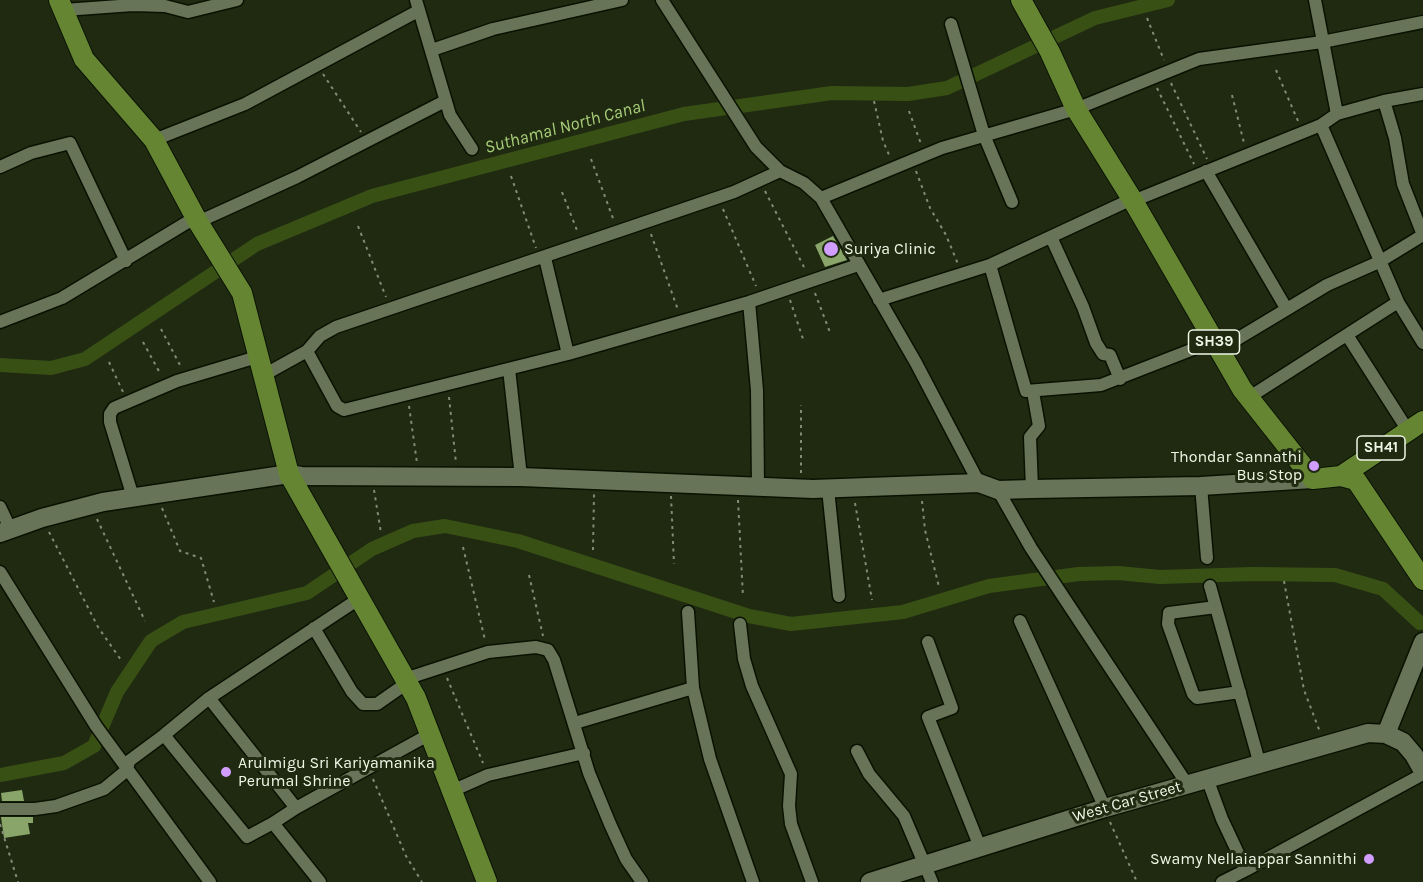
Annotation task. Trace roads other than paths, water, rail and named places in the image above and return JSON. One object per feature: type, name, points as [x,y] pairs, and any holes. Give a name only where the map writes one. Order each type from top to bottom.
[{"type":"main road","name":"SH39","points":[[1021,0],[1050,52],[1076,109],[1133,200],[1216,346],[1248,398],[1313,479]]},
{"type":"main road","points":[[62,5],[84,58],[154,140],[197,219],[242,293],[256,357],[289,474],[416,698],[487,882]]},
{"type":"main road","name":"SH41","points":[[1341,476],[1415,425]]},
{"type":"main road","points":[[1313,479],[1341,476],[1356,480],[1423,580]]},
{"type":"street","points":[[62,5],[165,6],[188,12],[237,0]]},
{"type":"street","points":[[432,50],[493,29],[622,0]]},
{"type":"street","points":[[662,0],[756,147],[780,171],[804,183],[821,198],[979,483]]},
{"type":"street","points":[[1315,0],[1338,114]]},
{"type":"street","points":[[154,140],[245,104],[319,66],[417,6],[450,115],[472,149]]},
{"type":"street","points":[[821,198],[925,155],[984,135],[1076,109],[1199,59],[1322,42],[1423,22]]},
{"type":"street","points":[[951,24],[984,135],[1012,202]]},
{"type":"street","points":[[879,300],[990,265],[1133,200],[1321,125],[1338,114],[1384,101],[1423,94]]},
{"type":"street","points":[[0,322],[62,298],[197,219],[297,177],[445,101]]},
{"type":"street","points":[[990,265],[1023,388],[1033,392],[1101,385],[1216,346],[1327,285],[1379,261],[1423,235],[1403,184],[1395,138],[1384,101]]},
{"type":"street","points":[[1321,125],[1398,302],[1423,343]]},
{"type":"street","points":[[0,167],[31,153],[70,143],[126,261]]},
{"type":"street","points":[[262,376],[307,351],[320,336],[336,327],[647,223],[718,198],[780,171]]},
{"type":"street","points":[[1206,172],[1286,308]]},
{"type":"street","points":[[1051,237],[1083,307],[1096,343],[1103,354],[1110,355],[1120,379]]},
{"type":"street","points":[[542,259],[568,354]]},
{"type":"street","points":[[307,351],[337,406],[344,410],[568,354],[749,302],[858,265]]},
{"type":"street","points":[[749,302],[757,390],[758,486]]},
{"type":"street","points":[[1248,398],[1398,302]]},
{"type":"street","points":[[1347,335],[1415,425]]},
{"type":"street","points":[[133,497],[110,422],[110,414],[114,408],[127,400],[167,385],[256,357]]},
{"type":"street","points":[[510,369],[521,477]]},
{"type":"street","points":[[1032,489],[1030,437],[1039,426],[1033,392]]},
{"type":"street","points":[[0,507],[6,532],[42,518],[91,505],[289,474],[595,479],[828,489],[979,483],[998,490],[1201,486],[1313,479]]},
{"type":"street","points":[[1201,486],[1207,558]]},
{"type":"street","points":[[828,489],[839,596]]},
{"type":"street","points":[[998,490],[1043,568],[1187,784]]},
{"type":"street","points":[[0,572],[96,726],[210,882]]},
{"type":"street","points":[[1210,586],[1260,765]]},
{"type":"street","points":[[0,809],[35,809],[56,806],[104,789],[128,770],[129,761],[209,698],[360,598]]},
{"type":"street","points":[[1216,607],[1169,613],[1168,624],[1193,694],[1197,698],[1240,692]]},
{"type":"street","points":[[688,612],[693,688],[711,759],[753,882]]},
{"type":"street","points":[[1020,621],[1104,808]]},
{"type":"street","points":[[740,624],[744,660],[752,686],[791,774],[789,806],[791,824],[812,882]]},
{"type":"street","points":[[314,628],[352,692],[363,704],[377,704],[406,681],[488,652],[536,647],[548,650],[610,824],[626,859],[642,882]]},
{"type":"street","points":[[928,642],[952,708],[928,717],[980,847]]},
{"type":"street","points":[[1222,882],[1423,772],[1403,742],[1386,734],[1398,699],[1423,642]]},
{"type":"street","points":[[575,723],[693,688]]},
{"type":"street","points":[[209,698],[296,808]]},
{"type":"street","name":"West Car Street","points":[[870,882],[929,873],[980,847],[1104,808],[1187,784],[1208,781],[1368,733],[1386,734]]},
{"type":"street","points":[[164,735],[247,837],[430,734]]},
{"type":"street","points":[[857,751],[869,774],[904,816],[929,873]]},
{"type":"street","points":[[452,791],[488,775],[584,753]]},
{"type":"street","points":[[1208,781],[1222,819],[1246,870]]},
{"type":"street","points":[[273,823],[320,882]]},
{"type":"waterway","name":"Suthamal North Canal","points":[[0,365],[51,368],[85,359],[257,244],[372,196],[684,114],[832,93],[908,94],[947,88],[1095,18],[1168,0]]},
{"type":"waterway","points":[[0,775],[64,763],[94,746],[117,692],[151,641],[183,622],[307,593],[372,549],[413,531],[445,526],[518,541],[749,616],[791,624],[903,612],[989,586],[1079,574],[1118,573],[1160,577],[1253,574],[1335,575],[1383,589],[1420,623]]},
{"type":"place","name":"Suriya Clinic","points":[[831,249]]},
{"type":"place","name":"Thondar Sannathi Bus Stop","points":[[1314,466]]},
{"type":"place","name":"Arulmigu Sri Kariyamanika Perumal Shrine","points":[[226,772]]},
{"type":"place","name":"Swamy Nellaiappar Sannithi","points":[[1369,859]]}]
